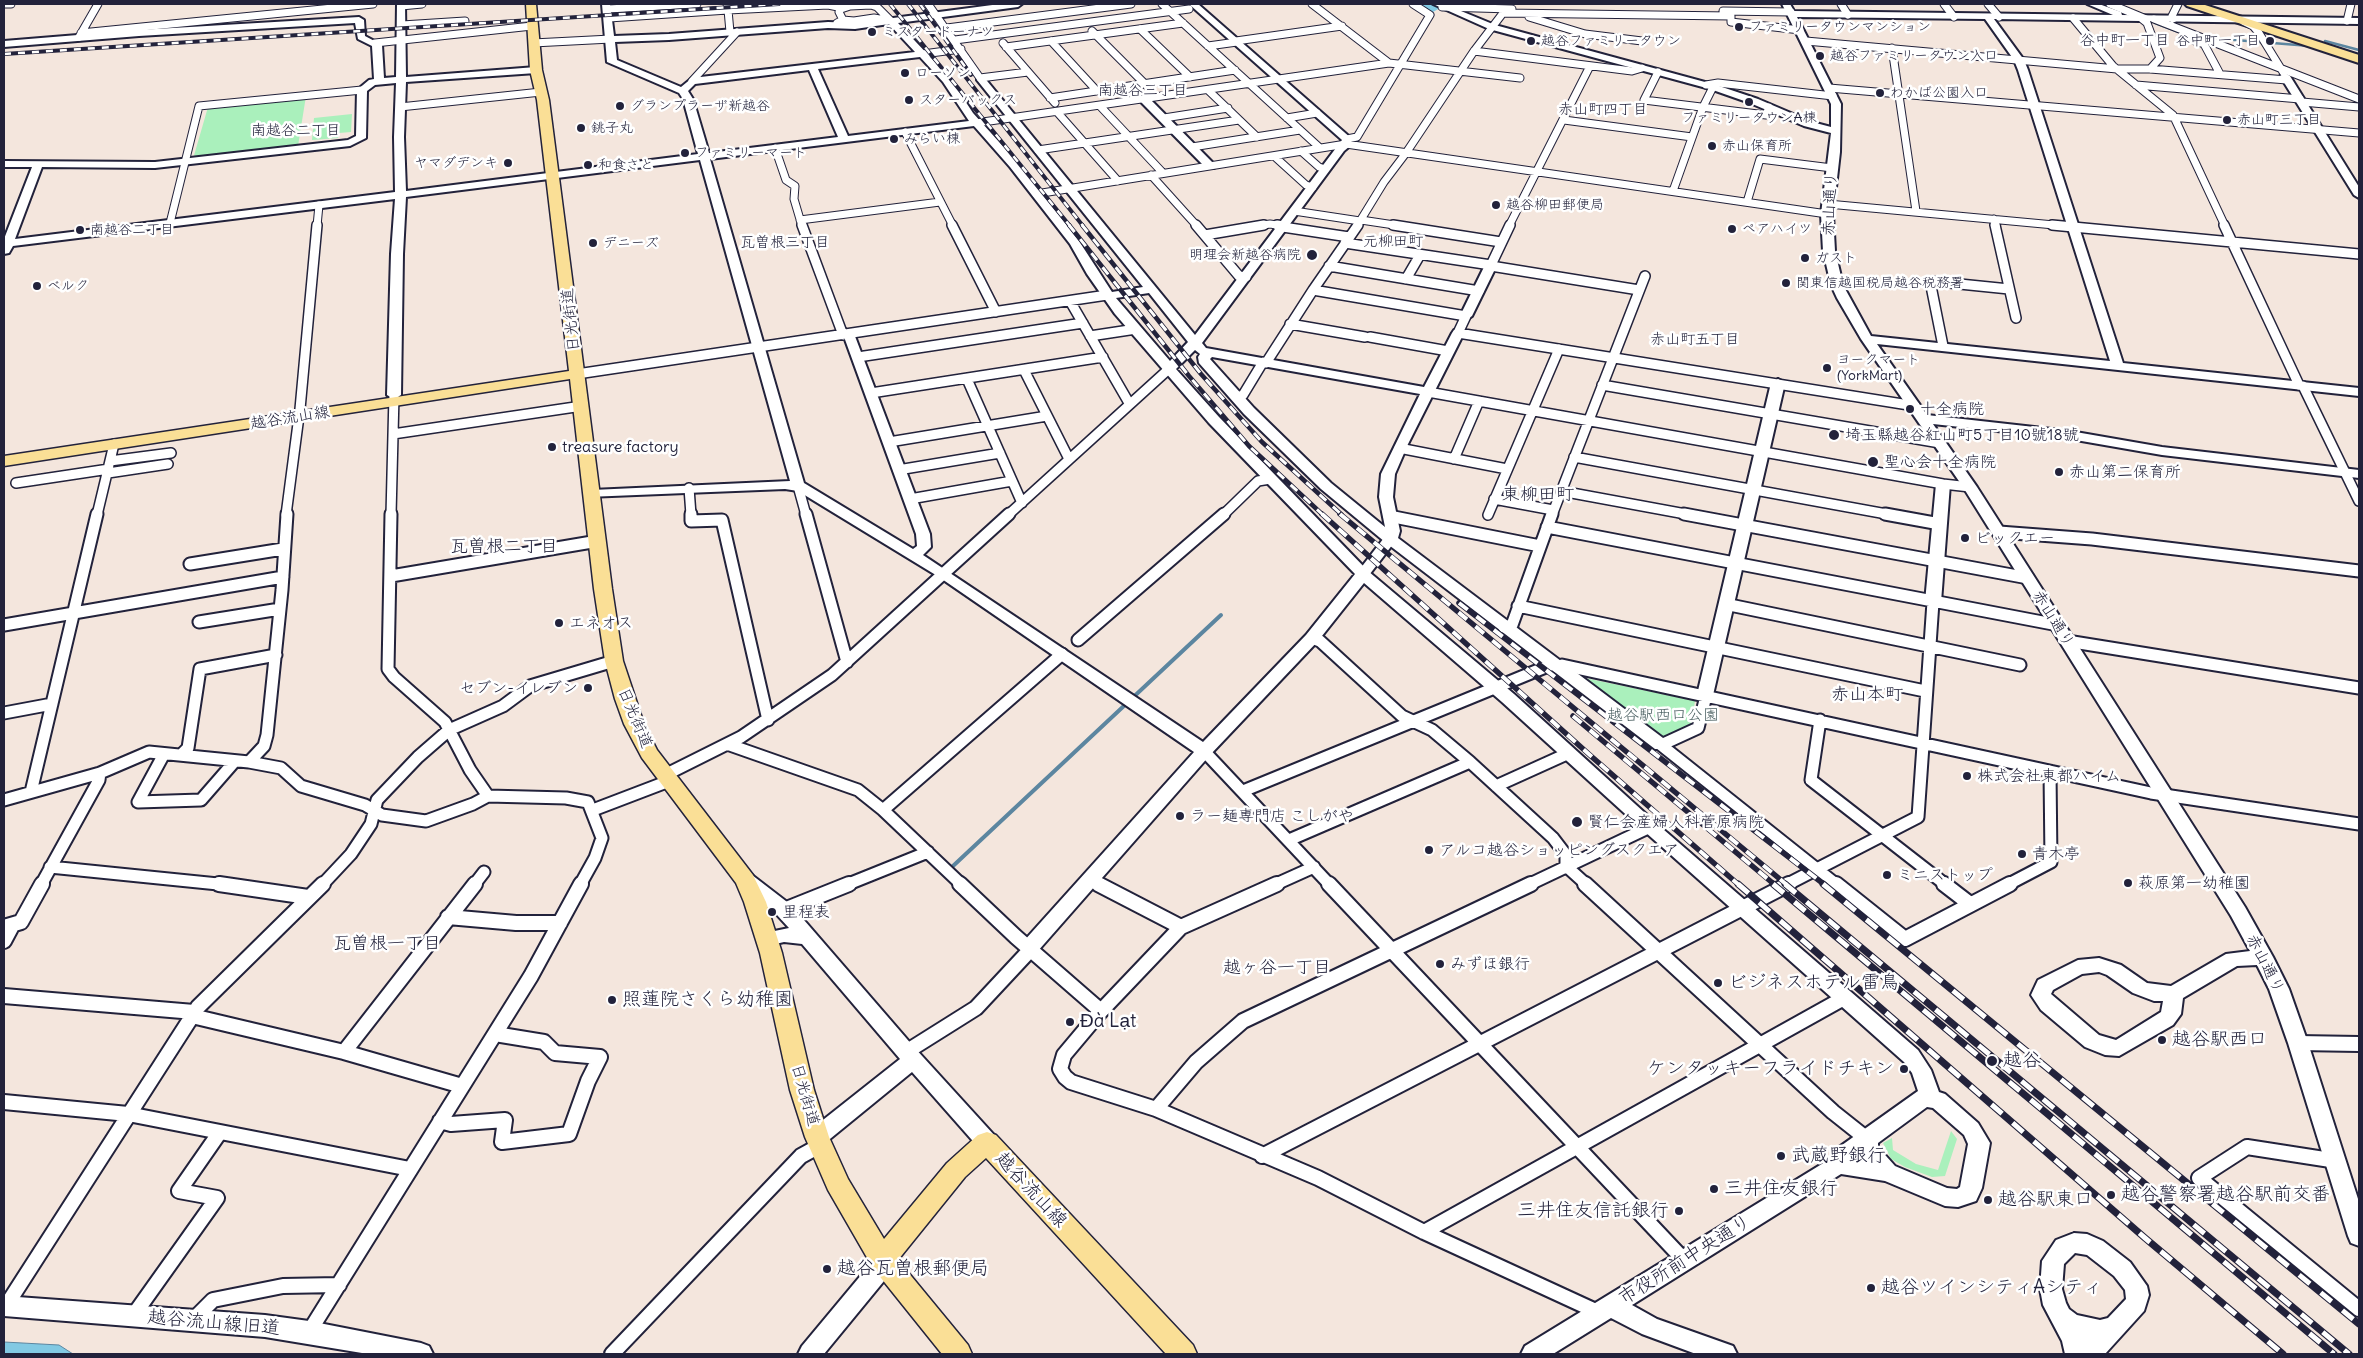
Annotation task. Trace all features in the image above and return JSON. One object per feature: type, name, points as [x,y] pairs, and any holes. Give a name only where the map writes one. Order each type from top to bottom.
[{"type":"highway","points":[[2191,4],[2247,20]]},
{"type":"highway","points":[[2202,4],[2359,57]]},
{"type":"main road","name":"日光街道","points":[[531,4],[536,70],[541,92],[614,661],[634,724],[644,745],[745,880],[767,939],[789,1038],[819,1141],[837,1183],[883,1261],[958,1354]]},
{"type":"main road","name":"越谷流山線","points":[[4,453],[299,413],[576,371]]},
{"type":"main road","name":"越谷流山線","points":[[4,461],[299,413]]},
{"type":"main road","name":"越谷流山線","points":[[883,1261],[950,1176],[987,1142],[1183,1354]]},
{"type":"street","points":[[4,4],[11,4]]},
{"type":"street","points":[[80,36],[98,4]]},
{"type":"street","points":[[281,24],[284,4]]},
{"type":"street","points":[[4,44],[373,4]]},
{"type":"street","points":[[422,4],[401,5],[399,161],[401,194],[397,254],[388,669],[394,677],[439,715],[470,770],[488,796]]},
{"type":"street","points":[[608,10],[697,4]]},
{"type":"street","points":[[928,4],[980,78],[1202,351],[1943,484],[1970,487]]},
{"type":"street","points":[[533,43],[828,25],[855,26],[1018,4]]},
{"type":"street","points":[[1076,4],[1093,22]]},
{"type":"street","points":[[946,28],[1131,4]]},
{"type":"street","points":[[1162,4],[1320,148]]},
{"type":"street","points":[[1312,4],[1389,63]]},
{"type":"street","points":[[1726,4],[1730,11]]},
{"type":"street","points":[[1841,4],[1848,15]]},
{"type":"street","points":[[1944,4],[1954,17]]},
{"type":"street","points":[[1988,4],[1993,17],[2019,60],[2118,366]]},
{"type":"street","points":[[2091,4],[2124,18]]},
{"type":"street","points":[[2110,4],[2204,45],[2285,75],[2359,99]]},
{"type":"street","points":[[2173,19],[2172,16],[2178,4]]},
{"type":"street","points":[[2346,21],[2351,4]]},
{"type":"street","points":[[608,10],[828,5],[842,8],[871,5],[882,11],[947,80],[976,123],[1014,165],[1075,243],[1108,295],[1136,329],[1171,367],[1214,420],[1270,479],[1363,574],[1496,687],[1650,827],[1917,1063],[1931,1098]]},
{"type":"street","points":[[1415,5],[1730,11],[1790,10],[1848,15],[1954,17],[2359,21]]},
{"type":"street","points":[[1036,194],[1320,148],[1357,137],[1430,15],[1415,5]]},
{"type":"street","points":[[955,40],[1170,11],[1191,6],[1280,80],[1347,141],[1406,153],[1747,202],[1827,208],[1916,211],[2359,254]]},
{"type":"street","points":[[1439,6],[1492,26],[1710,86],[1769,107],[1808,124],[1836,131]]},
{"type":"street","points":[[728,7],[733,32]]},
{"type":"street","points":[[993,7],[1015,32]]},
{"type":"street","points":[[842,8],[839,12],[843,20]]},
{"type":"street","points":[[608,10],[612,62],[683,91],[688,99],[847,662]]},
{"type":"street","name":"赤山通り","points":[[1790,10],[1831,92],[1837,112],[1827,208],[1829,251],[1837,285],[1867,339],[1970,487],[2058,625],[2238,912],[2263,957],[2278,989],[2298,1043],[2337,1161],[2359,1236]]},
{"type":"street","points":[[828,25],[843,20],[854,21],[874,18],[881,15],[882,11]]},
{"type":"street","points":[[1237,397],[1243,395],[1360,221],[1384,182],[1406,153],[1461,70],[1503,13],[1731,16],[1731,22],[1800,30]]},
{"type":"street","points":[[1515,13],[1585,34],[1642,41]]},
{"type":"street","points":[[874,18],[891,21]]},
{"type":"street","points":[[2073,18],[2117,69],[2174,117],[2301,385],[2352,473],[2359,501]]},
{"type":"street","points":[[80,36],[359,20],[361,37],[375,43],[532,26]]},
{"type":"street","points":[[2147,20],[2160,58],[2150,69]]},
{"type":"street","points":[[2147,20],[2285,75]]},
{"type":"street","points":[[2247,20],[2259,33],[2359,195]]},
{"type":"street","points":[[402,25],[464,21]]},
{"type":"street","points":[[1084,23],[1158,98]]},
{"type":"street","points":[[1006,47],[1182,23]]},
{"type":"street","points":[[1208,46],[1342,26]]},
{"type":"street","points":[[1140,29],[1190,77]]},
{"type":"street","points":[[683,91],[733,32]]},
{"type":"street","points":[[995,34],[1118,181]]},
{"type":"street","points":[[1051,41],[1097,91]]},
{"type":"street","points":[[1806,41],[2117,69],[2150,69],[2164,79],[2359,107]]},
{"type":"street","points":[[375,43],[379,81]]},
{"type":"street","points":[[2204,45],[2220,74]]},
{"type":"street","points":[[1892,48],[1916,211]]},
{"type":"street","points":[[692,81],[961,50]]},
{"type":"street","points":[[1474,52],[1632,71],[1642,68]]},
{"type":"street","points":[[5,247],[170,223],[1014,119],[1389,63],[1401,62],[1520,78]]},
{"type":"street","points":[[612,1354],[801,1156],[909,1056],[976,1008],[1204,751],[1312,638],[1390,539],[1393,531],[1386,497],[1388,474],[1399,448],[1590,66]]},
{"type":"street","points":[[812,67],[844,140]]},
{"type":"street","points":[[170,223],[199,106],[362,90],[372,82],[379,81],[536,70]]},
{"type":"street","points":[[1050,98],[1235,70]]},
{"type":"street","points":[[980,78],[1028,72]]},
{"type":"street","points":[[1658,72],[1644,100],[1766,115],[1769,107]]},
{"type":"street","points":[[2136,85],[2164,79],[2220,74],[2285,75]]},
{"type":"street","points":[[1710,86],[1718,83],[1831,92],[1898,94],[2359,133]]},
{"type":"street","points":[[1673,191],[1710,86]]},
{"type":"street","points":[[4,164],[122,166],[186,162],[358,141],[362,134],[360,129],[362,90]]},
{"type":"street","points":[[1208,90],[1257,137]]},
{"type":"street","points":[[400,107],[541,92]]},
{"type":"street","points":[[1145,100],[1210,166]]},
{"type":"street","points":[[1100,106],[1163,174]]},
{"type":"street","points":[[1164,118],[1228,108]]},
{"type":"street","points":[[1287,118],[1317,113]]},
{"type":"street","points":[[1038,150],[1240,120]]},
{"type":"street","points":[[1564,120],[1692,137]]},
{"type":"street","points":[[1192,147],[1300,130]]},
{"type":"street","points":[[905,132],[996,312]]},
{"type":"street","points":[[593,810],[667,778],[727,744],[768,720],[832,675],[847,662],[1195,343],[1347,141]]},
{"type":"street","points":[[775,148],[786,180],[795,186],[794,199],[800,220],[846,334],[858,357],[923,534],[924,547],[913,556]]},
{"type":"street","points":[[1301,151],[1319,167],[1325,169]]},
{"type":"street","points":[[1274,156],[1306,185],[1313,187]]},
{"type":"street","points":[[1747,202],[1760,159],[1832,168]]},
{"type":"street","points":[[5,247],[38,165]]},
{"type":"street","points":[[1151,175],[1239,276],[1246,277]]},
{"type":"street","points":[[800,220],[940,202]]},
{"type":"street","points":[[249,762],[264,746],[267,735],[283,577],[283,548],[299,413],[319,205]]},
{"type":"street","points":[[1294,211],[1501,242]]},
{"type":"street","points":[[1994,219],[2016,318]]},
{"type":"street","points":[[1205,235],[1270,224],[1420,255],[1639,290]]},
{"type":"street","points":[[1406,279],[1420,255]]},
{"type":"street","points":[[1330,266],[1479,291]]},
{"type":"street","points":[[1504,627],[1512,625],[1553,510],[1645,276]]},
{"type":"street","points":[[1943,346],[1930,282],[2009,289]]},
{"type":"street","points":[[576,371],[758,347],[1152,290]]},
{"type":"street","points":[[1313,290],[1466,316]]},
{"type":"street","points":[[1070,301],[1129,403]]},
{"type":"street","points":[[858,357],[1082,323]]},
{"type":"street","points":[[1290,324],[1448,351]]},
{"type":"street","points":[[1090,336],[1136,329]]},
{"type":"street","points":[[1458,332],[1915,406]]},
{"type":"street","points":[[1867,339],[2359,392]]},
{"type":"street","points":[[1488,515],[1559,348]]},
{"type":"street","points":[[1208,353],[1204,360],[1237,397],[1326,486],[1390,539],[1661,745],[1817,867],[1905,939],[2051,862],[2050,771]]},
{"type":"street","points":[[871,394],[1103,358]]},
{"type":"street","points":[[1024,370],[1069,459]]},
{"type":"street","points":[[967,379],[1022,503]]},
{"type":"street","points":[[1661,745],[1698,728],[1725,604],[1778,383]]},
{"type":"street","points":[[1602,385],[1940,444]]},
{"type":"street","points":[[1454,458],[1479,401]]},
{"type":"street","points":[[393,434],[582,406]]},
{"type":"street","points":[[888,442],[1047,416]]},
{"type":"street","points":[[1924,419],[2070,435],[2162,451],[2352,473]]},
{"type":"street","points":[[31,792],[114,444]]},
{"type":"street","points":[[1399,448],[1507,468]]},
{"type":"street","points":[[16,483],[109,468],[171,453]]},
{"type":"street","points":[[898,470],[1000,453]]},
{"type":"street","points":[[1574,457],[1940,524]]},
{"type":"street","points":[[109,468],[168,464]]},
{"type":"street","points":[[1078,640],[1220,518],[1258,481],[1270,479]]},
{"type":"street","points":[[910,499],[1012,481]]},
{"type":"street","points":[[1262,1156],[1658,952],[1817,867],[1918,817],[1924,743],[1925,691],[1943,484]]},
{"type":"street","points":[[592,494],[689,488],[798,486],[944,574],[1204,751],[1478,1044],[1684,1260]]},
{"type":"street","points":[[689,488],[691,521],[722,520],[768,720]]},
{"type":"street","points":[[1561,491],[2028,578]]},
{"type":"street","points":[[1494,499],[1553,510]]},
{"type":"street","points":[[1389,516],[1540,546]]},
{"type":"street","points":[[1547,527],[2058,625]]},
{"type":"street","points":[[1998,532],[2092,539],[2359,572]]},
{"type":"street","points":[[390,576],[598,541]]},
{"type":"street","points":[[190,564],[283,548]]},
{"type":"street","points":[[4,624],[283,577]]},
{"type":"street","points":[[1725,604],[2020,664]]},
{"type":"street","points":[[1518,606],[1925,691]]},
{"type":"street","points":[[199,622],[280,609]]},
{"type":"street","points":[[1312,638],[1320,640],[1402,716],[1439,736],[1470,762],[1552,838],[1566,855],[1566,866],[1760,1046],[1840,1118],[1867,1139]]},
{"type":"street","points":[[2067,641],[2359,688]]},
{"type":"street","points":[[883,810],[1062,654]]},
{"type":"street","points":[[181,755],[188,748],[200,669],[276,655]]},
{"type":"street","points":[[5,1306],[193,1014],[351,854],[371,824],[377,800],[418,757],[449,730],[503,706],[530,686],[614,661]]},
{"type":"street","points":[[1243,791],[1496,687],[1562,665],[2164,795],[2359,824]]},
{"type":"street","points":[[4,713],[52,704]]},
{"type":"street","points":[[1820,720],[1811,780],[1970,904]]},
{"type":"street","points":[[727,744],[858,790],[883,810],[1016,937],[1031,948],[1101,1011]]},
{"type":"street","points":[[4,800],[100,773],[149,752],[249,762],[280,768],[301,786],[365,805],[382,815],[426,822],[473,804],[488,796],[566,798],[588,802],[593,810],[602,838],[600,847],[560,923],[495,1034],[309,1332]]},
{"type":"street","points":[[1496,786],[1569,753]]},
{"type":"street","points":[[164,754],[138,802],[201,800],[235,761]]},
{"type":"street","points":[[1289,840],[1470,762]]},
{"type":"street","points":[[4,941],[8,926],[21,922],[99,780],[100,773]]},
{"type":"street","points":[[1156,1110],[1196,1062],[1243,1021],[1650,827]]},
{"type":"street","points":[[784,910],[928,852]]},
{"type":"street","points":[[50,867],[200,881],[308,897]]},
{"type":"street","points":[[1314,867],[1181,927],[1101,1011],[1064,1055],[1060,1069],[1065,1077],[1071,1082],[1156,1110],[1318,1178],[1424,1232],[1606,1310],[1724,1354]]},
{"type":"street","points":[[344,1052],[484,872]]},
{"type":"street","points":[[1089,879],[1181,927]]},
{"type":"street","points":[[745,880],[784,910],[909,1056],[987,1142]]},
{"type":"street","points":[[448,917],[516,923],[560,923]]},
{"type":"street","points":[[767,939],[784,935],[806,937]]},
{"type":"street","points":[[2174,994],[2171,1014],[2166,1020],[2119,1048],[2105,1047],[2092,1041],[2048,1005],[2041,995],[2045,985],[2078,967],[2099,965],[2114,970],[2140,988],[2154,993],[2174,994],[2233,959],[2263,957]]},
{"type":"street","points":[[4,996],[193,1014],[344,1052],[462,1086]]},
{"type":"street","points":[[1424,1232],[1844,998]]},
{"type":"street","points":[[440,1121],[450,1124],[504,1120],[502,1142],[570,1134],[588,1081],[600,1057],[555,1053],[544,1042],[495,1034]]},
{"type":"street","points":[[2298,1043],[2359,1044]]},
{"type":"street","points":[[1838,1165],[1887,1172],[1945,1197],[1958,1198],[1968,1194],[1971,1188],[1979,1143],[1977,1136],[1938,1100],[1924,1098],[1916,1102],[1867,1139]]},
{"type":"street","points":[[5,1103],[128,1114],[410,1169]]},
{"type":"street","points":[[133,1316],[217,1198],[179,1191],[220,1132]]},
{"type":"street","points":[[1867,1139],[1867,1146],[1871,1155],[1887,1172]]},
{"type":"street","name":"市役所前中央通り","points":[[1533,1354],[1838,1165],[1844,1156],[1867,1139]]},
{"type":"street","points":[[2337,1161],[2247,1147],[2199,1178],[2359,1309]]},
{"type":"street","points":[[2077,1354],[2074,1339],[2052,1297],[2053,1261],[2064,1247],[2074,1243],[2087,1244],[2122,1269],[2136,1286],[2138,1295],[2136,1304],[2090,1354]]},
{"type":"street","points":[[810,1354],[883,1261]]},
{"type":"street","points":[[193,1321],[213,1300],[283,1286],[339,1285]]},
{"type":"street","name":"越谷流山線旧道","points":[[5,1306],[309,1332],[421,1354]]},
{"type":"street","points":[[2062,1317],[2070,1323],[2090,1330],[2100,1331],[2115,1327]]},
{"type":"green space","points":[[306,96],[298,146],[193,159],[208,107]]},
{"type":"green space","points":[[352,114],[351,132],[339,133],[338,138],[312,140],[314,118]]},
{"type":"green space","name":"越谷駅西口公園","points":[[1585,678],[1695,701],[1691,724],[1665,737],[1657,736],[1583,680]]},
{"type":"green space","points":[[1951,1131],[1957,1139],[1945,1176],[1932,1177],[1905,1167],[1891,1159],[1883,1143],[1892,1138],[1893,1150],[1916,1164],[1938,1170]]},
{"type":"water","points":[[4,1342],[59,1345],[73,1354],[4,1354]]},
{"type":"waterway","points":[[2103,4],[2111,7]]},
{"type":"waterway","points":[[1423,6],[1433,8]]},
{"type":"waterway","points":[[2155,23],[2197,39]]},
{"type":"waterway","points":[[2210,38],[2310,46]]},
{"type":"waterway","points":[[2325,41],[2359,50]]},
{"type":"waterway","points":[[953,866],[1221,615]]},
{"type":"railway","points":[[4,54],[779,4]]},
{"type":"railway","points":[[890,4],[1070,226]]},
{"type":"railway","points":[[908,4],[1083,226]]},
{"type":"railway","points":[[920,4],[971,75]]},
{"type":"railway","points":[[1069,225],[1189,376],[1249,446],[1323,515]]},
{"type":"railway","points":[[1082,225],[1201,374],[1262,442],[1342,515]]},
{"type":"railway","points":[[1322,514],[1592,757],[1739,885]]},
{"type":"railway","points":[[1340,514],[1787,885]]},
{"type":"railway","points":[[1459,603],[1825,885]]},
{"type":"railway","points":[[1573,716],[1775,885]]},
{"type":"railway","points":[[1738,884],[2145,1238],[2283,1354]]},
{"type":"railway","points":[[1773,884],[2334,1354]]},
{"type":"railway","points":[[1785,884],[2349,1354]]},
{"type":"railway","points":[[1823,884],[2359,1324]]},
{"type":"place","name":"ファミリータウンマンション","points":[[1739,27]]},
{"type":"place","name":"ミスタードーナツ","points":[[872,32]]},
{"type":"place","name":"越谷ファミリータウン","points":[[1531,41]]},
{"type":"place","name":"谷中町一丁目","points":[[2270,41]]},
{"type":"place","name":"越谷ファミリータウン入口","points":[[1820,56]]},
{"type":"place","name":"ローソン","points":[[905,73]]},
{"type":"place","name":"わかば公園入口","points":[[1880,93]]},
{"type":"place","name":"スターバックス","points":[[909,100]]},
{"type":"place","name":"ファミリータウンA棟","points":[[1749,102]]},
{"type":"place","name":"グランプラーザ新越谷","points":[[620,106]]},
{"type":"place","name":"赤山町三丁目","points":[[2227,120]]},
{"type":"place","name":"銚子丸","points":[[581,128]]},
{"type":"place","name":"みらい棟","points":[[894,139]]},
{"type":"place","name":"赤山保育所","points":[[1712,146]]},
{"type":"place","name":"ファミリーマート","points":[[685,153]]},
{"type":"place","name":"ヤマダデンキ","points":[[508,163]]},
{"type":"place","name":"和食さと","points":[[588,165]]},
{"type":"place","name":"越谷柳田郵便局","points":[[1496,205]]},
{"type":"place","name":"ペアハイツ","points":[[1732,229]]},
{"type":"place","name":"南越谷二丁目","points":[[80,230]]},
{"type":"place","name":"デニーズ","points":[[593,243]]},
{"type":"place","name":"明理会新越谷病院","points":[[1312,255]]},
{"type":"place","name":"ガスト","points":[[1805,258]]},
{"type":"place","name":"関東信越国税局越谷税務署","points":[[1786,283]]},
{"type":"place","name":"ベルク","points":[[37,286]]},
{"type":"place","name":"ヨークマート (YorkMart)","points":[[1827,368]]},
{"type":"place","name":"十全病院","points":[[1910,409]]},
{"type":"place","name":"埼玉縣越谷紅山町5丁目10號18號","points":[[1834,435]]},
{"type":"place","name":"treasure factory","points":[[552,447]]},
{"type":"place","name":"聖心会十全病院","points":[[1873,462]]},
{"type":"place","name":"赤山第二保育所","points":[[2059,472]]},
{"type":"place","name":"ビックエー","points":[[1965,538]]},
{"type":"place","name":"エネオス","points":[[559,623]]},
{"type":"place","name":"セブン-イレブン","points":[[588,688]]},
{"type":"place","name":"株式会社東都ハイム","points":[[1967,776]]},
{"type":"place","name":"ラー麺専門店 こしがや","points":[[1180,816]]},
{"type":"place","name":"賢仁会産婦人科菅原病院","points":[[1577,822]]},
{"type":"place","name":"アルコ越谷ショッピングスクエア","points":[[1429,850]]},
{"type":"place","name":"青木亭","points":[[2022,854]]},
{"type":"place","name":"ミニストップ","points":[[1887,875]]},
{"type":"place","name":"萩原第一幼稚園","points":[[2128,883]]},
{"type":"place","name":"里程表","points":[[772,912]]},
{"type":"place","name":"みずほ銀行","points":[[1440,964]]},
{"type":"place","name":"ビジネスホテル雷鳥","points":[[1718,983]]},
{"type":"place","name":"照蓮院さくら幼稚園","points":[[612,1000]]},
{"type":"place","name":"Đà Lạt","points":[[1070,1022]]},
{"type":"place","name":"越谷駅西口","points":[[2162,1040]]},
{"type":"place","name":"越谷","points":[[1992,1061]]},
{"type":"place","name":"ケンタッキーフライドチキン","points":[[1904,1069]]},
{"type":"place","name":"武蔵野銀行","points":[[1781,1156]]},
{"type":"place","name":"三井住友銀行","points":[[1714,1189]]},
{"type":"place","name":"越谷警察署越谷駅前交番","points":[[2111,1195]]},
{"type":"place","name":"越谷駅東口","points":[[1988,1200]]},
{"type":"place","name":"三井住友信託銀行","points":[[1679,1211]]},
{"type":"place","name":"越谷瓦曽根郵便局","points":[[827,1269]]},
{"type":"place","name":"越谷ツインシティAシティ","points":[[1871,1288]]},
{"type":"district","name":"谷中町一丁目","points":[[2125,41]]},
{"type":"district","name":"南越谷三丁目","points":[[1143,91]]},
{"type":"district","name":"赤山町四丁目","points":[[1603,110]]},
{"type":"district","name":"南越谷二丁目","points":[[296,131]]},
{"type":"district","name":"元柳田町","points":[[1393,242]]},
{"type":"district","name":"瓦曽根三丁目","points":[[785,243]]},
{"type":"district","name":"赤山町五丁目","points":[[1695,340]]},
{"type":"district","name":"東柳田町","points":[[1538,495]]},
{"type":"district","name":"瓦曽根二丁目","points":[[504,547]]},
{"type":"district","name":"赤山本町","points":[[1867,695]]},
{"type":"district","name":"瓦曽根一丁目","points":[[387,944]]},
{"type":"district","name":"越ヶ谷一丁目","points":[[1277,968]]}]
